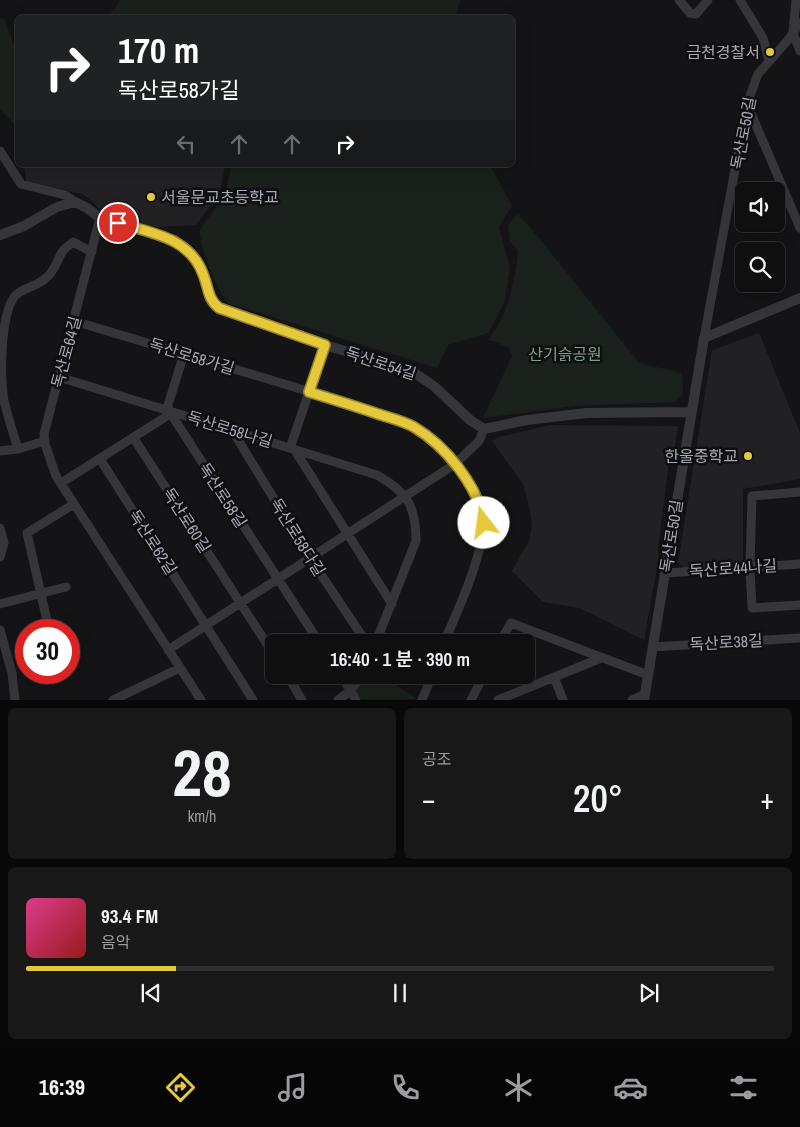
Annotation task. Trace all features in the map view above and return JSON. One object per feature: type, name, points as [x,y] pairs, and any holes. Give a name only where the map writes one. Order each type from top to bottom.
[{"type":"street","points":[[680,0],[690,14],[696,14],[708,0]]},
{"type":"street","points":[[796,0],[793,32],[800,51]]},
{"type":"street","points":[[742,2],[763,38],[768,62]]},
{"type":"street","name":"독산로50길","points":[[645,697],[691,412],[747,104],[758,74],[800,23]]},
{"type":"street","points":[[747,104],[800,228]]},
{"type":"street","name":"독산로54길","points":[[0,151],[21,184],[65,195],[88,208],[100,218],[175,240],[199,264],[210,299],[219,308],[325,345],[417,374],[435,387],[470,420],[484,429]]},
{"type":"street","points":[[0,236],[24,226],[57,207],[75,202]]},
{"type":"street","name":"독산로64길","points":[[100,218],[44,434],[45,441],[56,476],[201,700]]},
{"type":"street","points":[[18,449],[4,400],[1,375],[3,324],[10,304],[14,296],[24,289],[36,286],[47,278],[63,251],[73,242],[92,252]]},
{"type":"street","points":[[704,338],[800,298]]},
{"type":"street","name":"독산로58가길","points":[[74,321],[393,419],[414,428],[437,446],[455,464],[474,491],[482,510],[484,523],[483,538],[475,565],[447,634]]},
{"type":"street","points":[[309,392],[325,345]]},
{"type":"street","name":"독산로58나길","points":[[169,411],[168,405],[184,354]]},
{"type":"street","name":"독산로58나길","points":[[59,377],[377,475],[400,489],[406,496]]},
{"type":"street","name":"독산로58나길","points":[[292,449],[309,392]]},
{"type":"street","points":[[61,484],[167,416],[169,411]]},
{"type":"street","name":"독산로58길","points":[[169,411],[315,634]]},
{"type":"street","points":[[168,650],[455,464],[479,441],[484,429],[527,420],[587,413],[691,412]]},
{"type":"street","name":"독산로58다길","points":[[232,430],[310,558],[361,634]]},
{"type":"street","name":"독산로60길","points":[[133,437],[265,640]]},
{"type":"street","points":[[0,451],[18,449],[45,441]]},
{"type":"street","points":[[292,449],[392,604]]},
{"type":"street","name":"독산로62길","points":[[100,458],[253,700]]},
{"type":"street","points":[[800,492],[752,496],[750,567],[752,608],[800,606]]},
{"type":"street","points":[[379,634],[416,541],[416,526],[406,496]]},
{"type":"street","points":[[47,619],[27,533],[74,504]]},
{"type":"street","points":[[0,528],[4,544],[0,557]]},
{"type":"street","name":"독산로44나길","points":[[665,572],[800,564]]},
{"type":"street","points":[[0,604],[66,586]]},
{"type":"street","points":[[505,634],[511,623],[648,675]]},
{"type":"street","points":[[0,630],[12,673],[15,700]]},
{"type":"street","name":"독산로38길","points":[[653,647],[800,638]]},
{"type":"street","points":[[498,700],[602,658]]},
{"type":"street","points":[[113,700],[180,668]]},
{"type":"street","points":[[554,677],[563,700]]},
{"type":"street","points":[[292,684],[302,700]]},
{"type":"street","points":[[347,684],[356,700]]},
{"type":"street","points":[[338,700],[355,684]]},
{"type":"street","points":[[422,700],[428,684]]},
{"type":"street","points":[[471,700],[479,684]]},
{"type":"street","points":[[632,700],[645,697]]},
{"type":"shaded area","name":"서울문교초등학교","points":[[24,167],[225,167],[221,188],[215,200],[196,225],[157,227],[140,225],[102,212],[82,194],[26,181]]},
{"type":"shaded area","name":"한울중학교","points":[[759,333],[800,433],[800,479],[743,489],[743,564],[684,567],[678,563],[712,350]]},
{"type":"shaded area","points":[[550,425],[678,426],[673,457],[669,462],[658,548],[659,556],[644,640],[579,608],[543,602],[512,571],[529,541],[532,525],[530,510],[523,484],[492,441],[499,437]]},
{"type":"green space","points":[[121,0],[460,0],[456,15],[106,15],[110,14]]},
{"type":"green space","points":[[4,18],[15,48],[15,125],[0,109],[0,19]]},
{"type":"green space","points":[[231,167],[491,167],[512,206],[499,227],[510,269],[504,303],[488,333],[448,345],[437,368],[227,303],[217,286],[210,268],[199,231],[226,193]]},
{"type":"green space","name":"산기슭공원","points":[[518,214],[639,363],[682,373],[683,394],[675,402],[575,406],[483,418],[512,356],[509,348],[488,340],[501,320],[515,274],[518,251],[510,241],[508,225]]},
{"type":"green space","points":[[355,684],[394,684],[418,699],[356,699],[351,690]]},
{"type":"place","name":"금천경찰서","points":[[770,52]]},
{"type":"place","name":"서울문교초등학교","points":[[151,197]]},
{"type":"place","name":"한울중학교","points":[[748,456]]},
{"type":"route","points":[[118,223],[175,240],[199,264],[210,299],[219,308],[325,345],[309,392],[393,419],[414,428],[437,446],[455,464],[474,491],[482,510],[484,523]]}]
